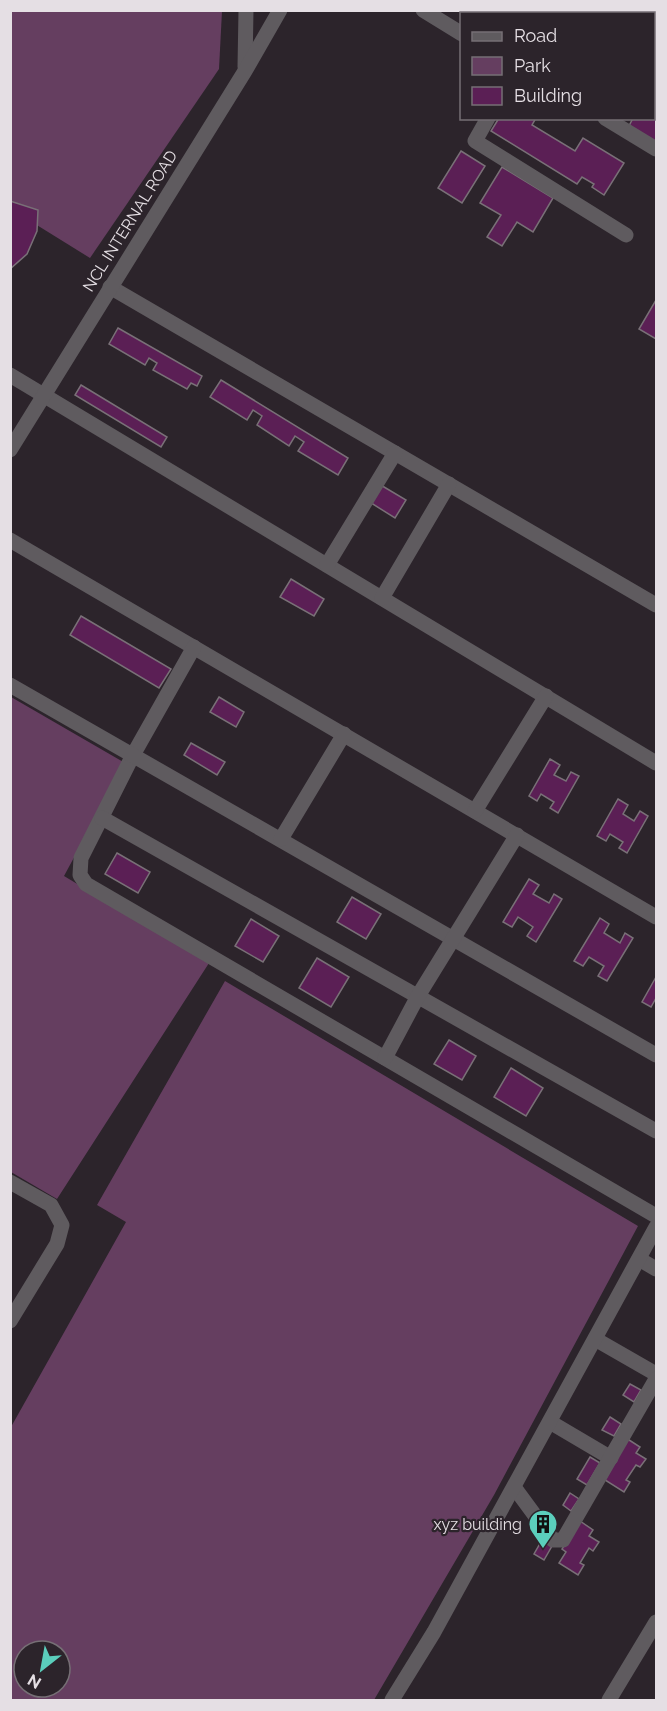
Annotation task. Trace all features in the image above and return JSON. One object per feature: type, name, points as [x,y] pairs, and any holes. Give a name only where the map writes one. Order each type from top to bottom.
[{"type":"lane","points":[[245,71],[246,10]]},
{"type":"lane","name":"NCL INTERNAL ROAD","points":[[10,450],[245,71],[280,10]]},
{"type":"lane","points":[[423,10],[460,33]]},
{"type":"lane","points":[[487,120],[475,141],[626,235]]},
{"type":"lane","points":[[608,120],[657,149]]},
{"type":"lane","points":[[110,287],[657,605]]},
{"type":"lane","points":[[10,375],[657,763]]},
{"type":"lane","points":[[327,565],[395,453]]},
{"type":"lane","points":[[381,598],[449,484]]},
{"type":"lane","points":[[10,540],[657,917]]},
{"type":"lane","points":[[194,647],[133,755],[81,858],[80,875],[86,885],[657,1216]]},
{"type":"lane","points":[[10,684],[657,1054]]},
{"type":"lane","points":[[476,811],[546,696]]},
{"type":"lane","points":[[281,840],[344,734]]},
{"type":"lane","points":[[102,818],[657,1131]]},
{"type":"lane","points":[[385,1058],[418,996],[517,835]]},
{"type":"lane","points":[[10,1182],[51,1205],[62,1225],[57,1244],[10,1321]]},
{"type":"lane","points":[[393,1701],[434,1632],[657,1227]]},
{"type":"lane","points":[[639,1259],[657,1269]]},
{"type":"lane","points":[[595,1339],[657,1374]]},
{"type":"lane","points":[[514,1487],[553,1540],[563,1540],[657,1379]]},
{"type":"lane","points":[[550,1422],[611,1458]]},
{"type":"lane","points":[[609,1701],[657,1622]]},
{"type":"green space","points":[[10,11],[222,11],[219,69],[90,258],[11,209]]},
{"type":"green space","points":[[11,697],[125,763],[64,876],[209,963],[57,1199],[11,1172]]},
{"type":"green space","points":[[225,981],[638,1226],[494,1495],[374,1700],[11,1700],[11,1427],[126,1222],[97,1205]]},
{"type":"building","points":[[524,10],[578,10],[578,12],[523,12]]},
{"type":"building","points":[[614,10],[656,10],[656,34],[655,12],[617,12]]},
{"type":"building","points":[[656,78],[656,145],[628,128],[632,120],[655,120]]},
{"type":"building","points":[[498,120],[535,120],[532,125],[575,151],[583,138],[624,163],[604,195],[592,187],[594,184],[582,177],[577,184],[491,131]]},
{"type":"building","points":[[461,151],[485,166],[462,203],[438,188]]},
{"type":"building","points":[[502,167],[553,198],[533,232],[517,222],[502,246],[487,237],[501,215],[480,203]]},
{"type":"building","points":[[10,201],[38,210],[37,231],[27,254],[10,269]]},
{"type":"building","points":[[656,300],[656,339],[639,329]]},
{"type":"building","points":[[118,328],[202,376],[197,386],[191,383],[187,389],[153,370],[157,363],[149,358],[145,365],[109,344]]},
{"type":"building","points":[[221,380],[348,458],[338,475],[298,451],[304,442],[295,436],[289,446],[257,425],[262,416],[253,410],[247,420],[210,397]]},
{"type":"building","points":[[81,385],[167,437],[161,447],[75,395]]},
{"type":"building","points":[[379,484],[406,500],[395,518],[368,501]]},
{"type":"building","points":[[291,579],[324,599],[314,616],[280,597]]},
{"type":"building","points":[[81,616],[171,669],[159,688],[70,635]]},
{"type":"building","points":[[219,697],[244,712],[236,727],[210,712]]},
{"type":"building","points":[[191,743],[225,762],[217,775],[184,755]]},
{"type":"building","points":[[550,759],[560,765],[554,775],[566,781],[571,772],[579,776],[558,813],[550,808],[554,802],[541,794],[537,801],[529,796]]},
{"type":"building","points":[[618,799],[628,805],[623,814],[634,821],[640,811],[648,816],[627,853],[619,848],[623,842],[610,834],[606,841],[597,836]]},
{"type":"building","points":[[117,853],[150,872],[138,893],[105,874]]},
{"type":"building","points":[[529,879],[539,885],[533,894],[549,903],[554,894],[562,899],[536,942],[527,936],[533,927],[518,917],[512,927],[503,922]]},
{"type":"building","points":[[352,897],[381,914],[366,939],[337,922]]},
{"type":"building","points":[[600,918],[609,924],[604,933],[620,943],[625,933],[633,938],[607,981],[598,976],[604,966],[589,957],[583,966],[574,961]]},
{"type":"building","points":[[251,919],[279,936],[263,962],[235,946]]},
{"type":"building","points":[[317,958],[349,977],[331,1007],[299,988]]},
{"type":"building","points":[[656,977],[656,998],[651,1007],[642,1002]]},
{"type":"building","points":[[449,1040],[476,1056],[462,1080],[434,1064]]},
{"type":"building","points":[[511,1068],[543,1088],[526,1116],[494,1097]]},
{"type":"building","points":[[630,1384],[641,1390],[634,1402],[623,1395]]},
{"type":"building","points":[[610,1417],[621,1424],[614,1436],[602,1430]]},
{"type":"building","points":[[626,1438],[640,1447],[636,1453],[646,1459],[640,1467],[636,1465],[626,1480],[630,1482],[624,1492],[605,1480]]},
{"type":"building","points":[[590,1457],[600,1463],[587,1485],[577,1479]]},
{"type":"building","points":[[570,1493],[579,1499],[571,1511],[563,1505]]},
{"type":"building","points":[[580,1521],[593,1530],[589,1536],[599,1542],[593,1551],[589,1548],[580,1563],[584,1565],[578,1575],[559,1563],[566,1552],[562,1549]]},
{"type":"building","name":"xyz building","points":[[542,1540],[552,1546],[544,1560],[534,1554]]},
{"type":"place","name":"xyz building","points":[[543,1550]]}]
